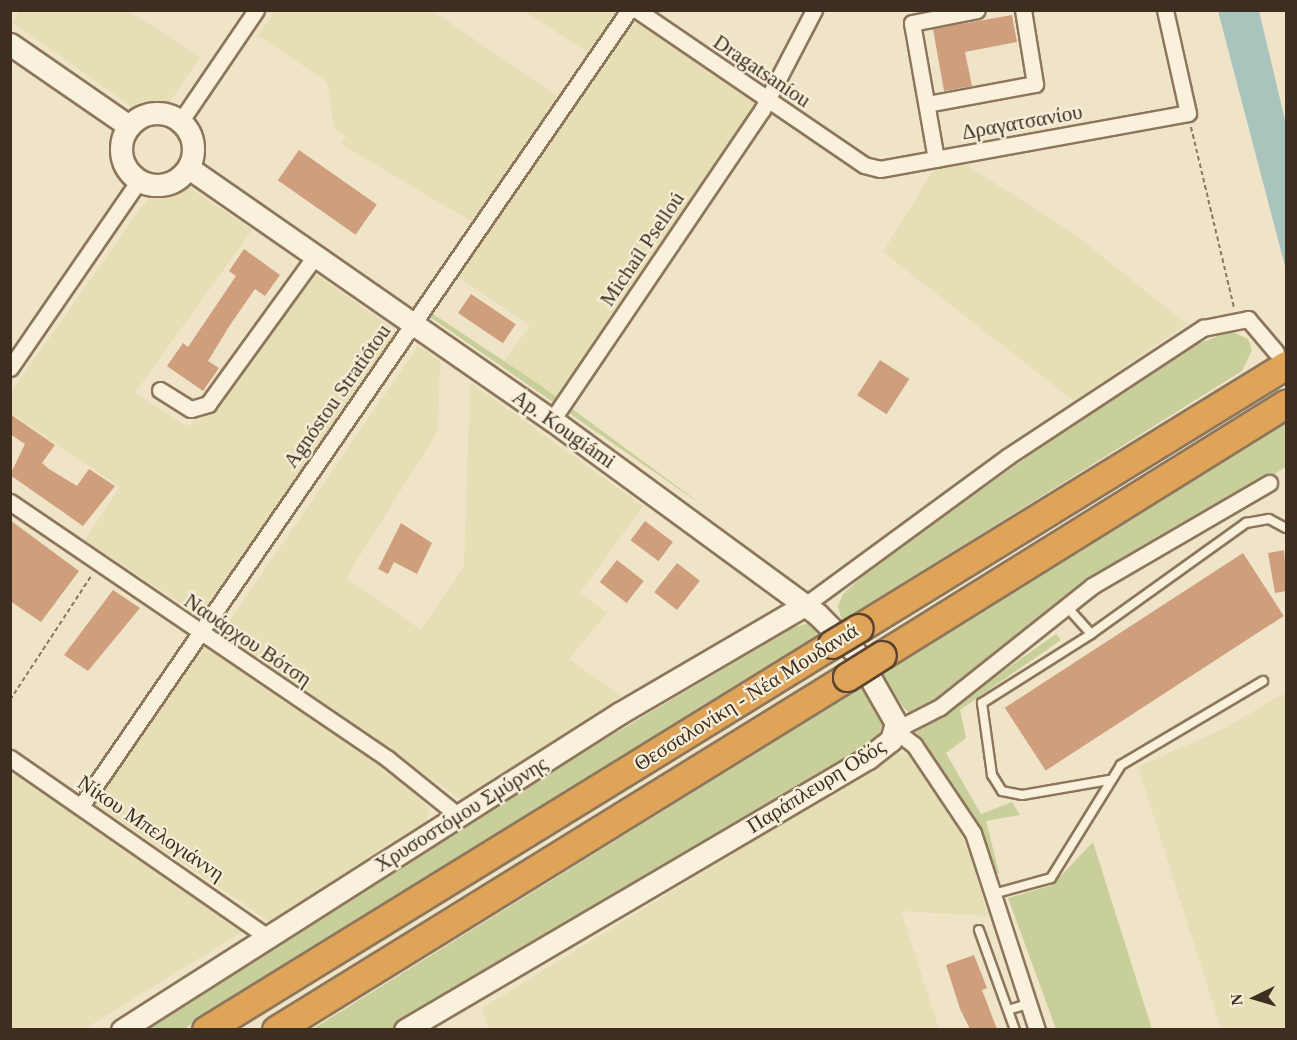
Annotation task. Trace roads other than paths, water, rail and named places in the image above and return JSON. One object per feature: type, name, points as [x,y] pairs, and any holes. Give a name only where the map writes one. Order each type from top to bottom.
[{"type":"highway","name":"Θεσσαλονίκη - Νέα Μουδανιά","points":[[206,1029],[858,628],[1281,358]]},
{"type":"highway","name":"Θεσσαλονίκη - Νέα Μουδανιά","points":[[276,1029],[1287,404]]},
{"type":"street","points":[[180,122],[256,10]]},
{"type":"street","name":"Agnóstou Stratiótou","points":[[81,806],[629,10]]},
{"type":"street","name":"Dragatsaníou","points":[[637,10],[868,167],[936,159]]},
{"type":"street","name":"Michaíl Pselloú","points":[[552,420],[767,100],[814,10]]},
{"type":"street","points":[[936,159],[912,23],[977,10]]},
{"type":"street","points":[[927,104],[1035,84],[1023,10]]},
{"type":"street","name":"Δραγατσανίου","points":[[936,159],[1188,113],[1166,10]]},
{"type":"street","points":[[10,44],[129,126]]},
{"type":"street","points":[[148,113],[180,122],[193,140],[189,168],[171,184],[139,180],[121,150],[129,126],[148,113]]},
{"type":"street","name":"Ap. Kougiámi","points":[[189,168],[552,420],[805,605],[856,653],[892,712],[895,730]]},
{"type":"street","points":[[10,368],[139,180]]},
{"type":"street","points":[[160,390],[191,409],[208,404],[315,256]]},
{"type":"street","points":[[805,605],[1007,457],[1161,352],[1203,328],[1236,319],[1256,322],[1281,358]]},
{"type":"street","name":"Παράπλευρη Οδός","points":[[405,1029],[860,762],[891,740],[895,730],[940,707],[1067,607],[1269,483]]},
{"type":"street","name":"Ναυάρχου Βότση","points":[[10,502],[388,759],[459,816]]},
{"type":"street","points":[[776,584],[782,616]]},
{"type":"street","name":"Χρυσοστόμου Σμύρνης","points":[[122,1029],[459,816],[782,616],[805,605]]},
{"type":"street","points":[[895,730],[914,745],[964,817],[1037,1029]]},
{"type":"street","name":"Νίκου Μπελογιάννη","points":[[10,758],[266,936]]},
{"type":"lane","points":[[1109,780],[1022,795],[1002,791],[992,775],[981,710],[984,700],[1091,634],[1246,522],[1269,519],[1287,528]]},
{"type":"lane","points":[[1067,607],[1091,634]]},
{"type":"lane","points":[[991,895],[1051,878],[1109,780],[1132,758],[1263,681]]},
{"type":"lane","points":[[979,930],[1015,1029]]},
{"type":"lane","points":[[1008,1010],[1028,1004]]},
{"type":"water","points":[[1218,11],[1259,11],[1286,124],[1286,270]]}]
